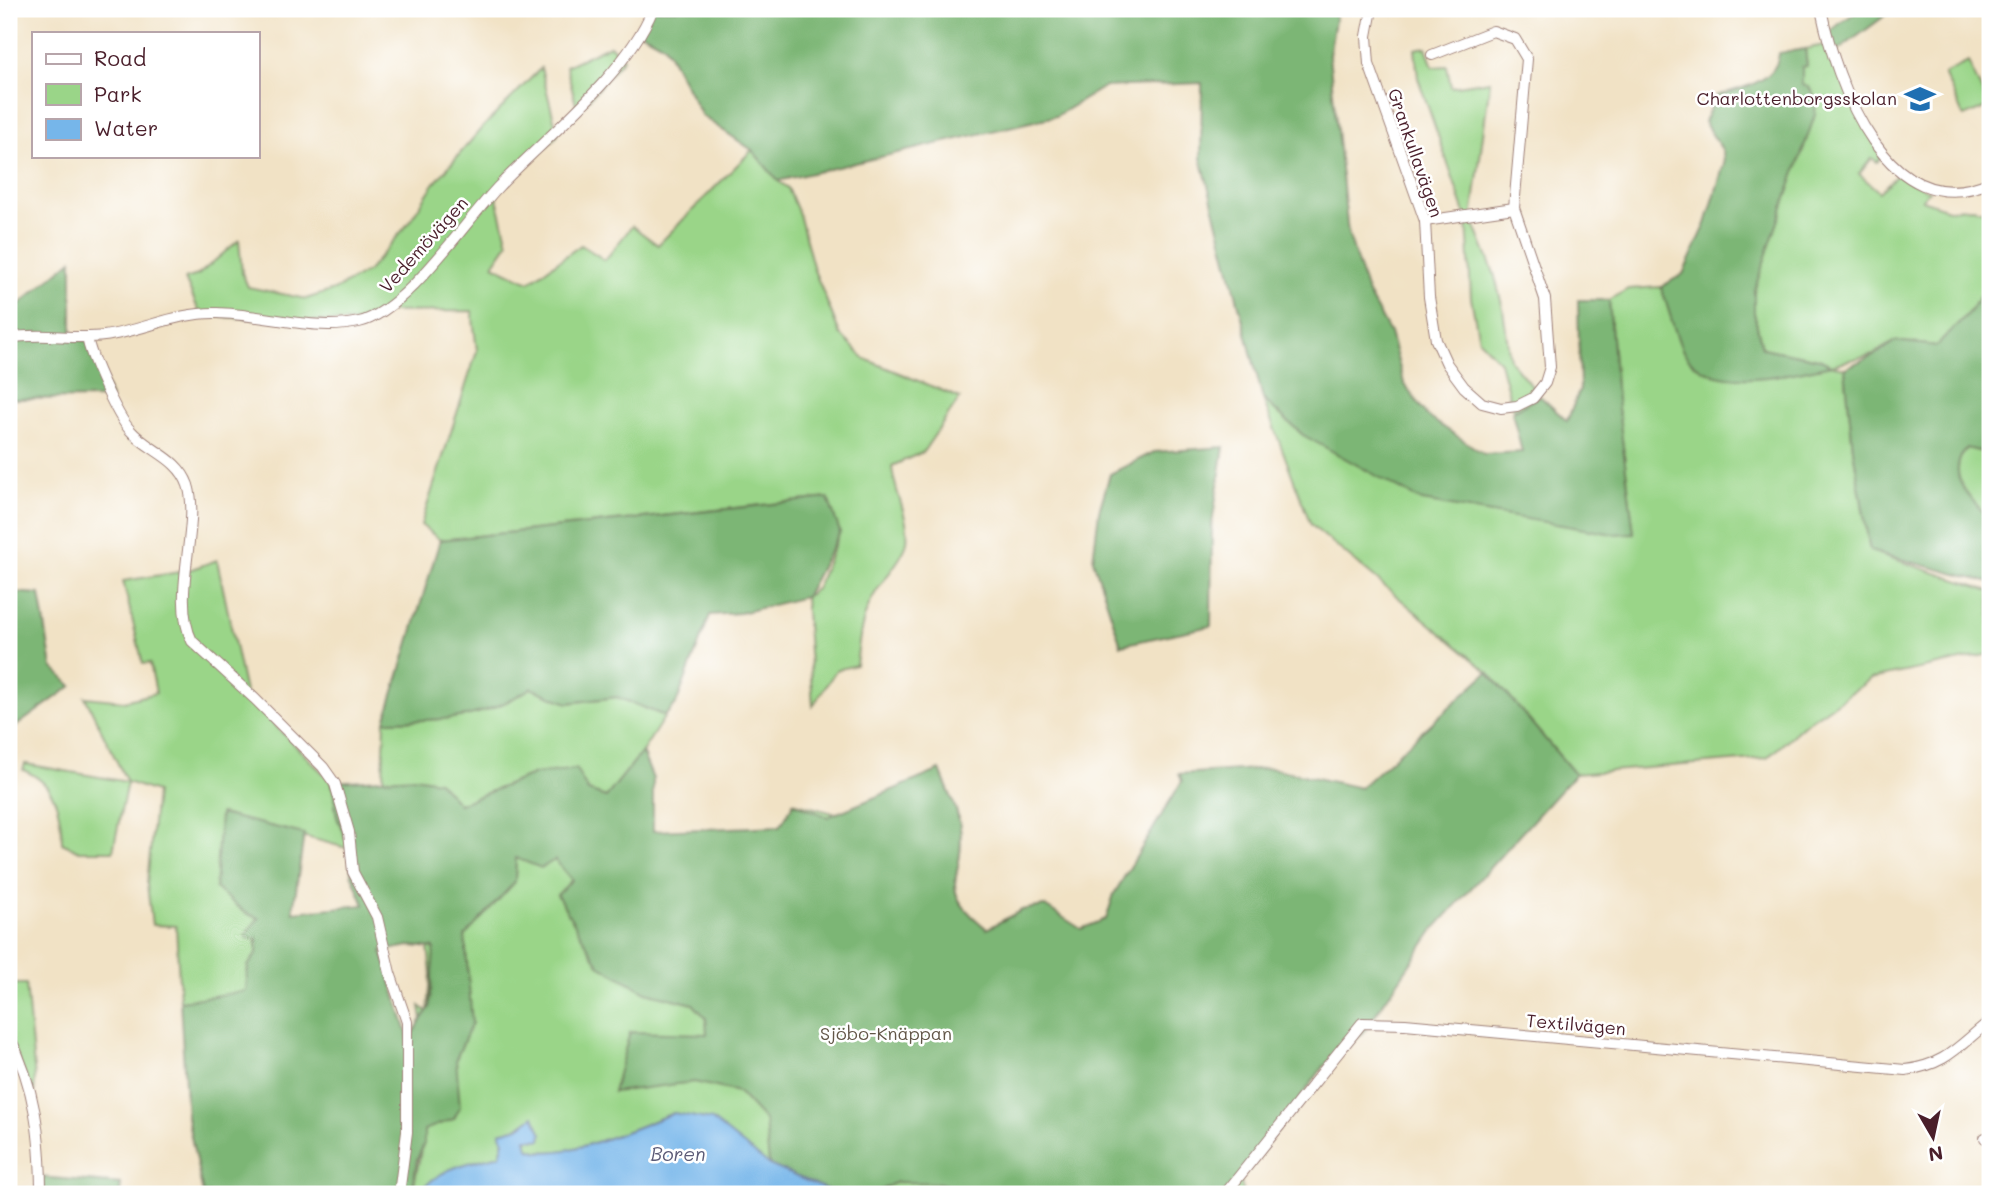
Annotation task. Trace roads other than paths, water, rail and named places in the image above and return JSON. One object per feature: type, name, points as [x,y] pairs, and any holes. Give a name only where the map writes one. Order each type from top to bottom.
[{"type":"street","name":"Vedemövägen","points":[[9,338],[119,334],[194,314],[220,313],[333,324],[360,322],[379,314],[410,288],[500,185],[561,128],[633,44],[653,9]]},
{"type":"street","name":"Grankullavägen","points":[[1372,9],[1367,45],[1371,73],[1425,221],[1432,319],[1441,351],[1455,376],[1475,397],[1491,406],[1510,408],[1525,403],[1539,391],[1549,374],[1551,355],[1545,299],[1514,208],[1528,66],[1524,50],[1511,36],[1491,31],[1432,55]]},
{"type":"street","points":[[1821,9],[1830,53],[1841,83],[1881,150],[1896,168],[1917,182],[1938,189],[1962,190],[1990,182]]},
{"type":"street","points":[[1425,221],[1514,208]]},
{"type":"street","points":[[87,337],[128,427],[176,465],[189,488],[185,582],[187,630],[192,641],[324,767],[335,784],[349,832],[353,872],[380,925],[390,973],[407,1022],[407,1132],[399,1194]]},
{"type":"street","name":"Textilvägen","points":[[1225,1194],[1362,1023],[1405,1024],[1905,1070],[1927,1067],[1944,1060],[1990,1021]]},
{"type":"street","points":[[9,1036],[27,1074],[35,1104],[41,1194]]},
{"type":"water","name":"Boren","points":[[674,1113],[712,1120],[769,1165],[837,1194],[419,1194],[445,1172],[500,1155],[504,1141],[500,1132],[519,1127],[534,1116],[542,1134],[541,1140],[526,1139],[528,1148],[542,1152],[559,1151],[600,1141]]},
{"type":"place","name":"Charlottenborgsskolan","points":[[1920,99]]},
{"type":"park label","name":"Sjöbo-Knäppan","points":[[886,1034]]}]
